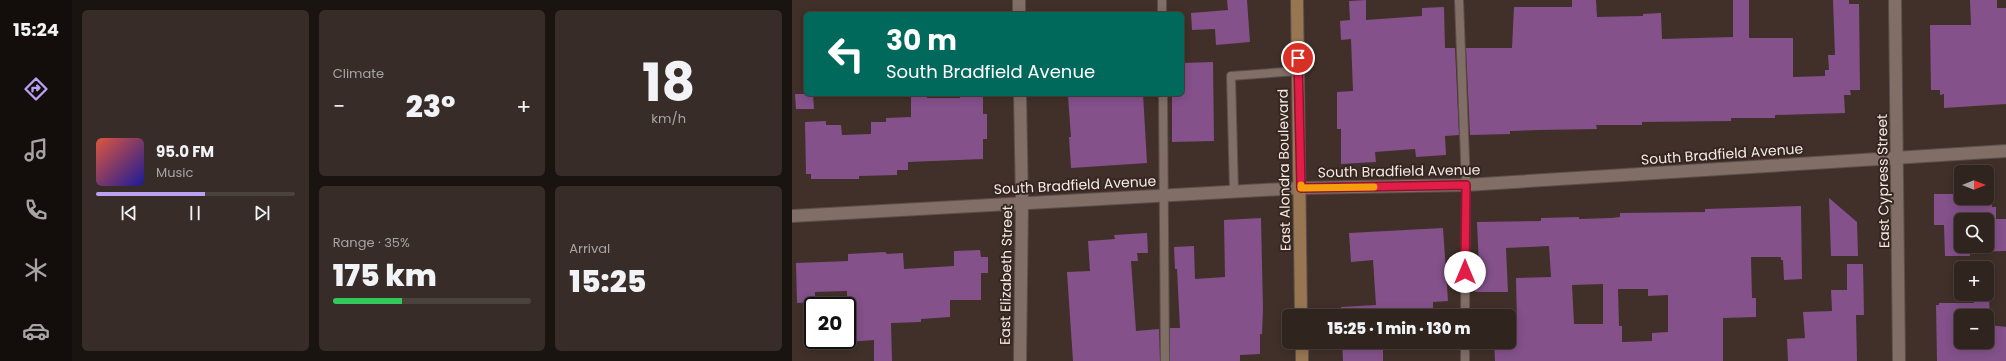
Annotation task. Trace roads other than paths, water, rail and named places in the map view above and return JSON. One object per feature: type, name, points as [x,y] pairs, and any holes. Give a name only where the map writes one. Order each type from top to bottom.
[{"type":"main road","name":"East Alondra Boulevard","points":[[1297,0],[1302,309]]},
{"type":"main road","points":[[1302,349],[1302,361]]},
{"type":"street","points":[[1019,0],[1019,12]]},
{"type":"street","name":"East Cypress Street","points":[[1895,0],[1898,158],[1899,361]]},
{"type":"street","name":"East Elizabeth Street","points":[[1020,96],[1022,203],[1020,361]]},
{"type":"street","name":"South Bradfield Avenue","points":[[792,216],[1234,191],[1301,188],[1466,185],[2006,151]]},
{"type":"lane","points":[[1162,0],[1162,12]]},
{"type":"lane","points":[[1459,0],[1466,185],[1465,309]]},
{"type":"lane","points":[[1234,191],[1231,76],[1298,71]]},
{"type":"lane","points":[[1163,96],[1165,196],[1165,361]]},
{"type":"lane","points":[[1465,349],[1465,361]]}]
